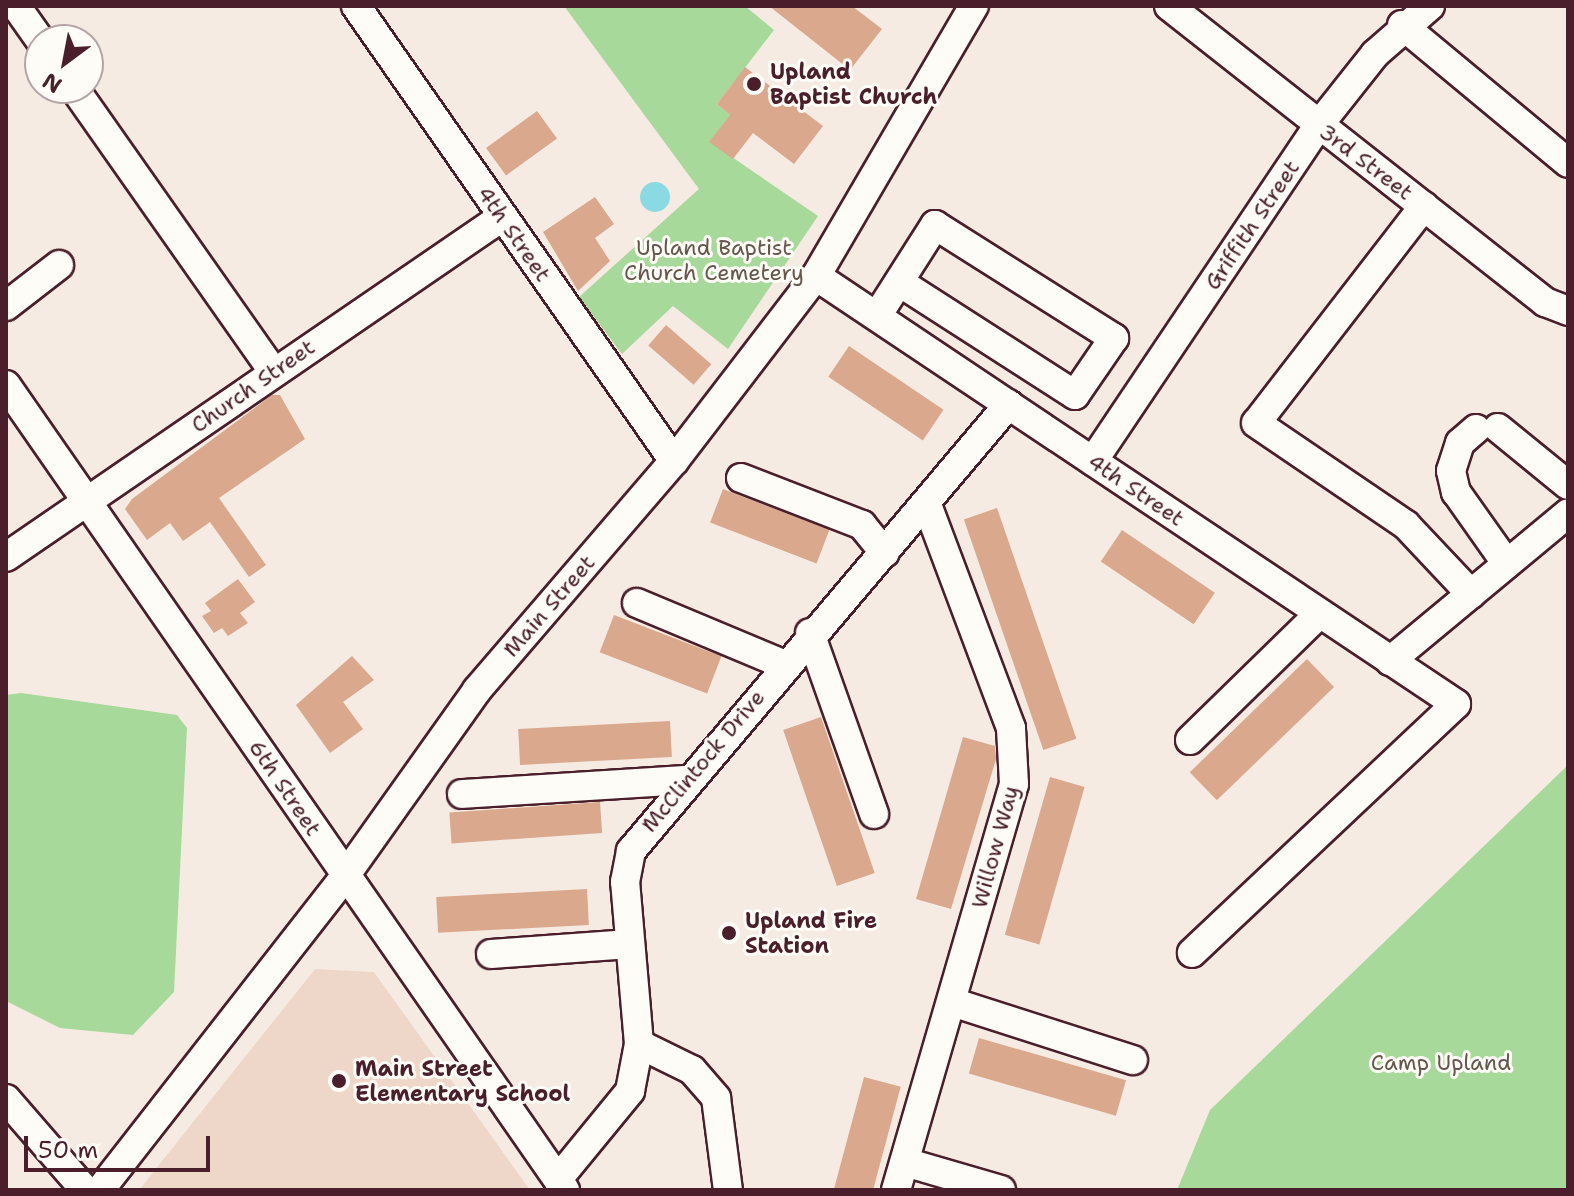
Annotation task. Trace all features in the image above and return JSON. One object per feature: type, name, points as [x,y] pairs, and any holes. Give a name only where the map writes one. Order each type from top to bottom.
[{"type":"street","points":[[16,6],[29,24]]},
{"type":"street","name":"4th Street","points":[[356,6],[674,461]]},
{"type":"street","name":"Main Street","points":[[100,1190],[345,876],[477,690],[674,461],[816,276],[974,6]]},
{"type":"street","name":"3rd Street","points":[[1169,6],[1545,302],[1568,311]]},
{"type":"street","name":"Griffith Street","points":[[1093,461],[1318,126],[1402,25],[1430,6]]},
{"type":"street","points":[[1402,25],[1568,163]]},
{"type":"street","points":[[85,104],[273,371]]},
{"type":"street","points":[[1424,206],[1256,423],[1406,525],[1471,594]]},
{"type":"street","name":"Church Street","points":[[6,557],[273,371],[502,217]]},
{"type":"street","points":[[877,316],[935,225],[1114,338],[1075,395],[899,282]]},
{"type":"street","points":[[6,306],[59,265]]},
{"type":"street","name":"4th Street","points":[[816,276],[1456,704],[1192,953]]},
{"type":"street","name":"6th Street","points":[[6,385],[562,1184]]},
{"type":"street","name":"McClintock Drive","points":[[562,1184],[630,1091],[639,1044],[630,944],[627,860],[687,780],[783,664],[928,507],[1009,404]]},
{"type":"street","points":[[1507,564],[1456,492],[1451,471],[1460,443],[1487,429],[1568,485]]},
{"type":"street","points":[[741,478],[862,525],[885,553]]},
{"type":"street","name":"Willow Way","points":[[896,1190],[1014,784],[1011,728],[928,507]]},
{"type":"street","points":[[1390,661],[1568,513]]},
{"type":"street","points":[[637,603],[783,664]]},
{"type":"street","points":[[1190,740],[1319,614]]},
{"type":"street","points":[[810,633],[874,814]]},
{"type":"street","points":[[462,794],[687,780]]},
{"type":"street","points":[[491,954],[630,944]]},
{"type":"street","points":[[952,1002],[1133,1060]]},
{"type":"street","points":[[639,1044],[692,1070],[716,1098],[728,1190]]},
{"type":"street","points":[[6,1099],[85,1190]]},
{"type":"street","points":[[905,1162],[1001,1190]]},
{"type":"shaded area","name":"Main Street Elementary School","points":[[315,969],[374,972],[530,1190],[139,1190]]},
{"type":"green space","name":"Upland Baptist Church Cemetery","points":[[564,6],[745,6],[774,30],[717,104],[730,115],[710,142],[818,216],[728,349],[673,306],[622,354],[579,297],[699,189]]},
{"type":"green space","points":[[21,693],[177,715],[187,728],[174,992],[133,1035],[60,1028],[6,1001],[6,695]]},
{"type":"green space","name":"Camp Upland","points":[[1568,765],[1568,1190],[1177,1190],[1210,1110]]},
{"type":"water","points":[[655,182],[661,183],[669,191],[669,203],[661,211],[655,212],[649,211],[641,203],[640,197],[641,191],[649,183]]},
{"type":"building","points":[[769,6],[852,6],[882,29],[850,70]]},
{"type":"building","points":[[745,67],[823,126],[794,164],[753,133],[733,159],[709,142],[730,115],[717,104]]},
{"type":"building","points":[[537,111],[557,139],[506,176],[486,148]]},
{"type":"building","points":[[595,197],[614,224],[595,238],[610,261],[578,291],[543,232]]},
{"type":"building","points":[[666,325],[711,364],[694,385],[648,345]]},
{"type":"building","points":[[849,346],[944,410],[923,440],[828,377]]},
{"type":"building","points":[[272,395],[280,395],[305,439],[219,498],[266,565],[249,577],[210,522],[183,541],[170,523],[147,540],[125,509],[132,499]]},
{"type":"building","points":[[723,489],[829,530],[817,563],[710,523]]},
{"type":"building","points":[[997,508],[1076,739],[1043,750],[964,519]]},
{"type":"building","points":[[1122,530],[1215,593],[1194,624],[1101,562]]},
{"type":"building","points":[[238,579],[255,602],[240,613],[248,623],[228,636],[222,628],[214,633],[202,616],[211,611],[205,603]]},
{"type":"building","points":[[614,615],[721,656],[707,694],[600,652]]},
{"type":"building","points":[[352,656],[374,680],[343,702],[363,729],[330,753],[296,705]]},
{"type":"building","points":[[1307,659],[1334,687],[1217,800],[1190,772]]},
{"type":"building","points":[[821,717],[875,873],[837,886],[783,730]]},
{"type":"building","points":[[670,721],[672,757],[520,765],[518,729]]},
{"type":"building","points":[[963,737],[995,746],[996,759],[951,909],[916,899]]},
{"type":"building","points":[[1050,777],[1085,787],[1039,945],[1005,935]]},
{"type":"building","points":[[600,802],[602,833],[452,843],[449,813]]},
{"type":"building","points":[[587,889],[589,925],[438,933],[436,897]]},
{"type":"building","points":[[979,1038],[1126,1080],[1116,1116],[969,1074]]},
{"type":"building","points":[[864,1077],[901,1087],[873,1190],[834,1190]]},
{"type":"place","name":"Upland Baptist Church","points":[[754,84]]},
{"type":"place","name":"Upland Fire Station","points":[[729,933]]},
{"type":"place","name":"Main Street Elementary School","points":[[339,1081]]}]
